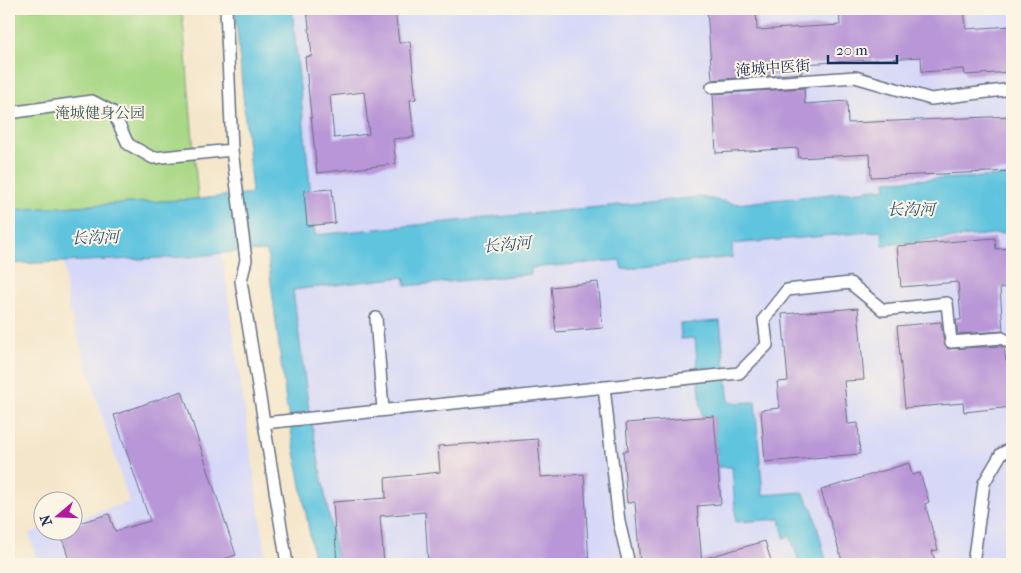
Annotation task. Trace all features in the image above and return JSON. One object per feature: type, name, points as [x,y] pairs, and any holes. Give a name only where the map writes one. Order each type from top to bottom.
[{"type":"lane","points":[[226,9],[232,150],[246,260],[242,281],[287,564]]},
{"type":"lane","name":"淹城中医街","points":[[712,87],[855,77],[931,99],[1012,89]]},
{"type":"lane","points":[[9,113],[92,101],[113,112],[128,144],[153,158],[232,150]]},
{"type":"lane","points":[[264,423],[739,372],[767,344],[764,318],[787,290],[850,283],[883,310],[948,303],[951,342],[1002,338],[1012,344]]},
{"type":"lane","points":[[376,318],[383,410]]},
{"type":"lane","points":[[604,387],[619,522],[629,564]]},
{"type":"lane","points":[[973,564],[984,483],[1001,454],[1012,448]]},
{"type":"shaded area","points":[[292,9],[1012,9],[1012,564],[338,564],[308,403],[293,290]]},
{"type":"shaded area","points":[[222,253],[267,564],[38,564],[29,533],[32,532],[32,540],[82,540],[82,517],[129,502],[68,305],[64,262],[190,257]]},
{"type":"green space","name":"淹城健身公园","points":[[9,9],[182,9],[198,199],[9,210]]},
{"type":"water","name":"长沟河","points":[[235,9],[292,9],[315,235],[700,197],[736,204],[886,188],[886,181],[1012,176],[1012,232],[883,245],[882,231],[732,244],[733,257],[622,269],[620,260],[531,268],[531,274],[406,286],[404,277],[293,290],[308,403],[338,564],[315,564],[286,402],[267,251],[222,253],[190,257],[9,264],[9,210],[198,199],[252,193]]},
{"type":"water","points":[[720,321],[729,403],[755,402],[763,495],[803,492],[813,511],[827,564],[800,564],[790,536],[784,538],[780,519],[736,522],[732,467],[718,467],[714,416],[702,417],[695,338],[681,339],[680,324]]},
{"type":"building","points":[[307,9],[395,9],[399,43],[410,42],[416,99],[410,100],[414,137],[393,139],[396,164],[317,173],[305,57],[312,56]],"holes":[[[364,92],[369,134],[334,138],[330,96]]]},
{"type":"building","points":[[707,9],[756,9],[757,30],[840,25],[839,9],[964,9],[966,29],[1012,26],[1012,72],[965,75],[964,69],[922,72],[921,57],[802,64],[802,73],[712,80]]},
{"type":"building","points":[[804,88],[805,104],[847,101],[848,123],[1012,116],[1012,171],[871,177],[870,154],[799,158],[798,148],[716,153],[713,94]]},
{"type":"building","points":[[332,189],[335,223],[307,226],[304,191]]},
{"type":"building","points":[[995,238],[996,249],[1012,248],[1012,287],[1000,288],[1003,331],[958,334],[956,320],[961,320],[958,282],[901,287],[897,246]]},
{"type":"building","points":[[598,282],[603,328],[556,332],[551,287]]},
{"type":"building","points":[[858,308],[864,380],[844,381],[848,424],[858,423],[860,454],[765,462],[761,410],[780,408],[777,382],[788,381],[782,314]]},
{"type":"building","points":[[941,322],[944,343],[948,349],[1000,346],[1004,348],[1006,361],[1012,360],[1012,407],[964,412],[963,403],[905,408],[897,326]]},
{"type":"building","points":[[182,391],[236,555],[211,564],[70,564],[63,540],[82,540],[82,522],[109,514],[115,531],[150,521],[114,415]]},
{"type":"building","points":[[714,416],[721,504],[697,506],[702,564],[640,564],[635,502],[627,503],[623,451],[628,451],[626,423]]},
{"type":"building","points":[[538,439],[541,477],[584,474],[589,564],[428,564],[425,512],[380,516],[384,564],[337,564],[333,502],[386,498],[385,478],[440,472],[438,446]]},
{"type":"building","points":[[909,463],[912,475],[920,473],[929,502],[925,504],[938,550],[932,551],[936,564],[843,564],[821,490]]},
{"type":"building","points":[[765,541],[772,564],[703,564],[702,559]]}]
